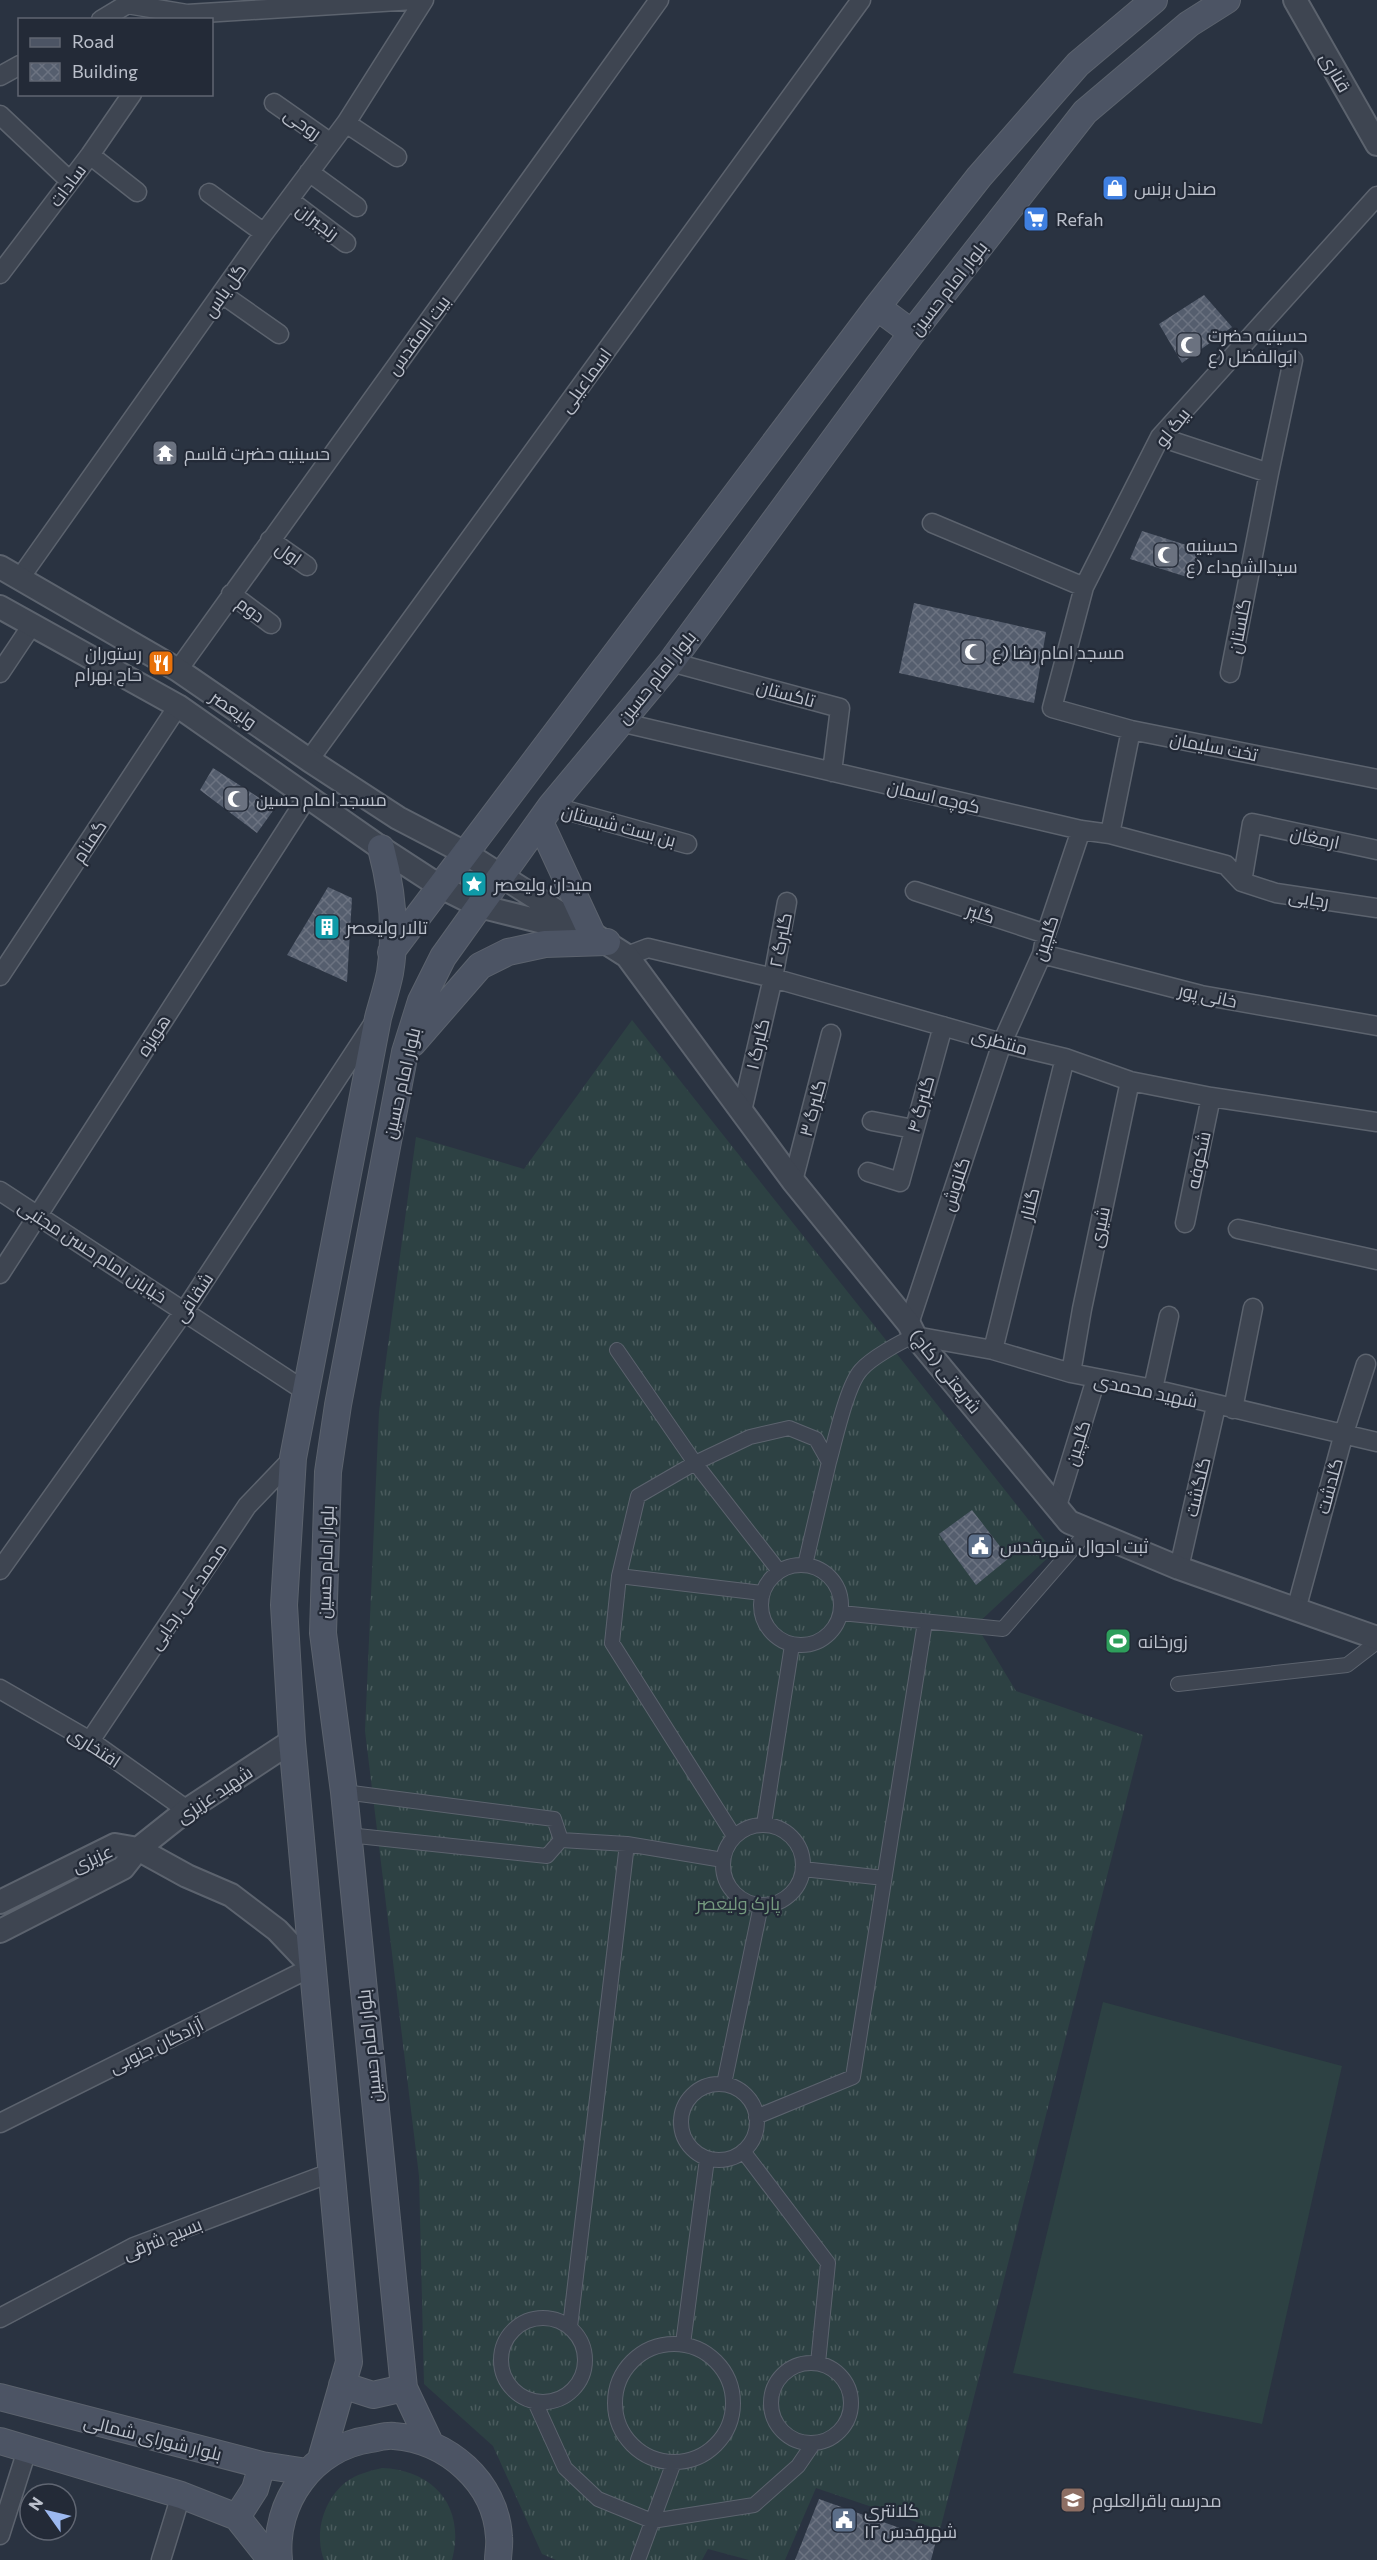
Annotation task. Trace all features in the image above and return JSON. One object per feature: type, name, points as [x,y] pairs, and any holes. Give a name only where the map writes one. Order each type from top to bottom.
[{"type":"main road","points":[[391,952],[876,307],[979,177],[1077,64],[1154,0]]},
{"type":"main road","name":"بلوار امام حسین","points":[[430,2443],[404,2388],[344,1792],[323,1633],[328,1472],[338,1405],[405,1052],[421,1002],[443,957],[545,814],[671,662],[912,333],[1085,112],[1189,24],[1227,0]]},
{"type":"main road","points":[[876,307],[912,333]]},
{"type":"main road","points":[[405,1052],[480,966],[508,952],[545,944],[609,944],[545,814]]},
{"type":"main road","name":"بلوار امام حسین","points":[[314,2465],[349,2362],[292,1741],[284,1605],[293,1458],[378,1018],[390,972],[393,908],[381,848]]},
{"type":"main road","points":[[342,2385],[373,2396],[404,2388]]},
{"type":"main road","name":"بلوار شورای شمالی","points":[[0,2397],[262,2465],[314,2465]]},
{"type":"main road","points":[[279,2560],[278,2545],[282,2518],[292,2493],[314,2465],[355,2441],[392,2436],[430,2443],[456,2458],[478,2480],[492,2507],[498,2548],[518,2560]]},
{"type":"main road","points":[[0,2442],[181,2495],[237,2517],[271,2560]]},
{"type":"main road","points":[[237,2517],[255,2489],[262,2465]]},
{"type":"street","points":[[103,18],[131,2],[185,17],[414,0]]},
{"type":"street","name":"گل یاس","points":[[20,578],[264,233],[346,123],[424,0]]},
{"type":"street","name":"بیت المقدس","points":[[178,670],[659,0]]},
{"type":"street","name":"اسماعیلی","points":[[309,760],[861,0]]},
{"type":"street","name":"قناری","points":[[1295,0],[1377,144]]},
{"type":"street","points":[[0,76],[18,66]]},
{"type":"street","name":"سادات","points":[[0,274],[90,155],[131,96]]},
{"type":"street","name":"روحی","points":[[274,103],[332,143]]},
{"type":"street","points":[[0,115],[70,181]]},
{"type":"street","points":[[346,123],[397,157]]},
{"type":"street","points":[[90,155],[137,192]]},
{"type":"street","points":[[309,172],[357,207]]},
{"type":"street","points":[[209,193],[264,233]]},
{"type":"street","name":"بیگ لو","points":[[1052,708],[1084,587],[1160,438],[1377,196]]},
{"type":"street","name":"رنجبران","points":[[289,200],[346,243]]},
{"type":"street","points":[[222,294],[279,334]]},
{"type":"street","name":"گلستان","points":[[1230,673],[1293,360]]},
{"type":"street","points":[[1160,438],[1269,473]]},
{"type":"street","points":[[932,523],[1084,587]]},
{"type":"street","name":"اول","points":[[270,540],[307,566]]},
{"type":"street","name":"ولیعصر","points":[[0,567],[178,670],[398,818],[466,854],[609,944]]},
{"type":"street","name":"دوم","points":[[231,594],[271,624]]},
{"type":"street","name":"ولیعصر","points":[[0,607],[178,706],[441,888],[479,906],[609,944]]},
{"type":"street","points":[[0,673],[32,625]]},
{"type":"street","name":"تاکستان","points":[[671,662],[840,708],[832,772]]},
{"type":"street","name":"گمنام","points":[[0,976],[178,706]]},
{"type":"street","name":"تخت سلیمان","points":[[1052,708],[1131,730],[1377,779]]},
{"type":"street","name":"کوچه اسمان","points":[[620,722],[1081,830],[1110,834],[1226,865],[1242,882]]},
{"type":"street","points":[[1110,834],[1131,730]]},
{"type":"street","name":"هویزه","points":[[0,1274],[308,796]]},
{"type":"street","name":"بن بست شبستان","points":[[545,814],[687,844]]},
{"type":"street","points":[[381,848],[398,818]]},
{"type":"street","name":"ارمغان","points":[[1242,882],[1252,823],[1377,850]]},
{"type":"street","name":"گلچین","points":[[1002,1043],[1042,954],[1046,934],[1081,830]]},
{"type":"street","name":"رجایی","points":[[1242,882],[1276,893],[1377,908]]},
{"type":"street","name":"گلپر","points":[[915,891],[1046,934]]},
{"type":"street","name":"گلبرگ ۲","points":[[773,978],[787,902]]},
{"type":"street","name":"منتظری","points":[[609,944],[648,948],[773,978],[1002,1043],[1065,1058],[1130,1081],[1211,1097],[1377,1122]]},
{"type":"street","name":"شریعتی (کاج)","points":[[609,944],[742,1111],[793,1181],[1069,1522],[1179,1568],[1377,1640]]},
{"type":"street","name":"خانی پور","points":[[1042,954],[1201,995],[1377,1026]]},
{"type":"street","name":"گلبرگ ۱","points":[[742,1111],[773,978]]},
{"type":"street","name":"شقاقی","points":[[0,1570],[185,1310],[378,1018]]},
{"type":"street","name":"گلبرگ ۴","points":[[868,1172],[900,1182],[943,1026]]},
{"type":"street","name":"گلبرگ ۳","points":[[793,1181],[831,1034]]},
{"type":"street","name":"گلنوش","points":[[912,1330],[1002,1043]]},
{"type":"street","name":"گلنار","points":[[993,1350],[1065,1058]]},
{"type":"street","name":"شیری","points":[[1071,1374],[1082,1309],[1130,1081]]},
{"type":"street","name":"شکوفه","points":[[1185,1223],[1211,1097]]},
{"type":"street","points":[[872,1121],[913,1129]]},
{"type":"street","name":"خیابان امام حسن مجتبی","points":[[0,1191],[185,1310],[305,1391]]},
{"type":"street","points":[[1238,1229],[1377,1260]]},
{"type":"street","name":"گلگشت","points":[[1179,1568],[1253,1308]]},
{"type":"street","points":[[1153,1389],[1169,1316]]},
{"type":"street","points":[[805,1565],[842,1412],[860,1371],[901,1341],[912,1330]]},
{"type":"street","name":"شهید محمدی","points":[[912,1330],[993,1350],[1071,1374],[1153,1389],[1377,1442]]},
{"type":"street","points":[[616,1350],[695,1463],[779,1571]]},
{"type":"street","name":"گلدشت","points":[[1296,1610],[1344,1433],[1366,1364]]},
{"type":"street","name":"گلچین","points":[[1057,1506],[1096,1379]]},
{"type":"street","points":[[734,1836],[612,1643],[619,1576],[638,1496],[695,1463],[750,1437],[789,1428],[816,1439],[829,1462]]},
{"type":"street","name":"محمد علی رجایی","points":[[90,1741],[247,1506],[293,1458]]},
{"type":"street","points":[[841,1613],[1003,1629],[1089,1530]]},
{"type":"street","points":[[805,1565],[818,1568],[833,1582],[841,1600],[841,1613],[836,1625],[823,1639],[804,1646],[792,1645],[779,1640],[770,1631],[763,1620],[760,1607],[762,1593],[779,1571],[791,1566],[805,1565]]},
{"type":"street","points":[[619,1576],[762,1593]]},
{"type":"street","points":[[756,2117],[852,2077],[925,1622]]},
{"type":"street","points":[[1178,1684],[1347,1665],[1377,1640]]},
{"type":"street","points":[[764,1824],[792,1645]]},
{"type":"street","name":"افتخاری","points":[[4,1696],[90,1741],[188,1810]]},
{"type":"street","name":"شهید عزیزی","points":[[138,1849],[188,1810],[292,1741]]},
{"type":"street","points":[[344,1792],[554,1819],[561,1840]]},
{"type":"street","points":[[764,1824],[788,1833],[797,1844],[802,1856],[803,1869],[800,1881],[784,1899],[761,1905],[748,1903],[736,1896],[728,1886],[723,1873],[723,1860],[726,1847],[734,1836],[743,1829],[764,1824]]},
{"type":"street","points":[[348,1835],[547,1856],[561,1840]]},
{"type":"street","points":[[561,1840],[627,1844],[723,1860]]},
{"type":"street","points":[[570,2327],[627,1844]]},
{"type":"street","name":"عزیزی","points":[[0,1902],[115,1845],[138,1849],[123,1868],[0,1931]]},
{"type":"street","points":[[138,1849],[187,1876],[231,1894],[277,1930],[312,1967]]},
{"type":"street","points":[[803,1869],[884,1878]]},
{"type":"street","points":[[724,2084],[761,1905]]},
{"type":"street","name":"آزادگان جنوبی","points":[[0,2122],[312,1967]]},
{"type":"street","points":[[724,2084],[746,2095],[753,2105],[756,2130],[751,2142],[732,2158],[707,2159],[691,2149],[682,2133],[680,2120],[683,2108],[690,2097],[700,2089],[724,2084]]},
{"type":"street","points":[[743,2151],[828,2263],[818,2363]]},
{"type":"street","points":[[682,2344],[707,2159]]},
{"type":"street","name":"بسیج شرقی","points":[[0,2318],[134,2247],[330,2173]]},
{"type":"street","points":[[543,2317],[558,2320],[570,2327],[579,2338],[585,2351],[585,2366],[581,2379],[573,2390],[562,2398],[549,2402],[535,2402],[512,2389],[504,2378],[501,2358],[507,2338],[523,2323],[543,2317]]},
{"type":"street","points":[[682,2344],[701,2350],[717,2362],[728,2378],[733,2397],[732,2417],[724,2435],[711,2450],[693,2459],[674,2462],[654,2459],[639,2451],[627,2438],[619,2423],[615,2406],[617,2389],[623,2373],[634,2360],[657,2347],[682,2344]]},
{"type":"street","points":[[804,2363],[818,2363],[830,2367],[840,2376],[848,2386],[851,2399],[850,2412],[845,2424],[837,2434],[826,2441],[813,2444],[800,2442],[782,2432],[772,2414],[770,2401],[773,2388],[780,2376],[804,2363]]},
{"type":"street","points":[[535,2402],[565,2468],[598,2499],[652,2521],[754,2505],[798,2466],[813,2444]]},
{"type":"street","points":[[0,2535],[27,2450]]},
{"type":"street","points":[[638,2560],[674,2462]]},
{"type":"street","points":[[161,2560],[181,2495]]},
{"type":"green space","name":"پارک ولیعصر","points":[[632,1020],[1054,1552],[976,1625],[1016,1691],[1143,1735],[940,2530],[816,2488],[785,2560],[749,2560],[708,2549],[702,2560],[556,2560],[542,2554],[493,2446],[424,2384],[419,2176],[365,1731],[379,1412],[416,1137],[524,1169]]},
{"type":"green space","points":[[1103,2002],[1342,2066],[1262,2424],[1013,2373]]},
{"type":"green space","points":[[382,2468],[401,2470],[417,2476],[431,2484],[442,2495],[450,2508],[454,2524],[455,2541],[452,2560],[324,2560],[321,2550],[321,2529],[331,2498],[350,2479]]},
{"type":"building","name":"حسینیه حضرت ابوالفضل (ع","points":[[1204,295],[1232,327],[1182,363],[1159,324]]},
{"type":"building","name":"حسینیه سیدالشهداء (ع","points":[[1142,531],[1202,550],[1190,578],[1130,559]]},
{"type":"building","name":"مسجد امام رضا (ع","points":[[914,603],[1046,632],[1034,703],[899,673]]},
{"type":"building","name":"مسجد امام حسین","points":[[213,768],[275,808],[257,833],[200,790]]},
{"type":"building","name":"تالار ولیعصر","points":[[328,887],[352,898],[347,982],[287,955]]},
{"type":"building","points":[[972,1510],[1009,1558],[976,1585],[939,1534]]},
{"type":"building","name":"کلانتری ۱۲ شهرقدس","points":[[819,2499],[936,2541],[931,2560],[795,2560]]},
{"type":"place","name":"صندل برنس","points":[[1115,188]]},
{"type":"place","name":"Refah","points":[[1036,219]]},
{"type":"place","name":"حسینیه حضرت ابوالفضل (ع","points":[[1189,345]]},
{"type":"place","name":"حسینیه حضرت قاسم","points":[[165,453]]},
{"type":"place","name":"حسینیه سیدالشهداء (ع","points":[[1166,555]]},
{"type":"place","name":"مسجد امام رضا (ع","points":[[973,652]]},
{"type":"place","name":"رستوران حاج بهرام","points":[[161,663]]},
{"type":"place","name":"مسجد امام حسین","points":[[236,799]]},
{"type":"place","name":"میدان ولیعصر","points":[[474,884]]},
{"type":"place","name":"تالار ولیعصر","points":[[327,927]]},
{"type":"place","name":"ثبت احوال شهرقدس","points":[[980,1546]]},
{"type":"place","name":"زورخانه","points":[[1118,1641]]},
{"type":"place","name":"مدرسه باقرالعلوم","points":[[1073,2500]]},
{"type":"place","name":"کلانتری ۱۲ شهرقدس","points":[[844,2520]]}]
